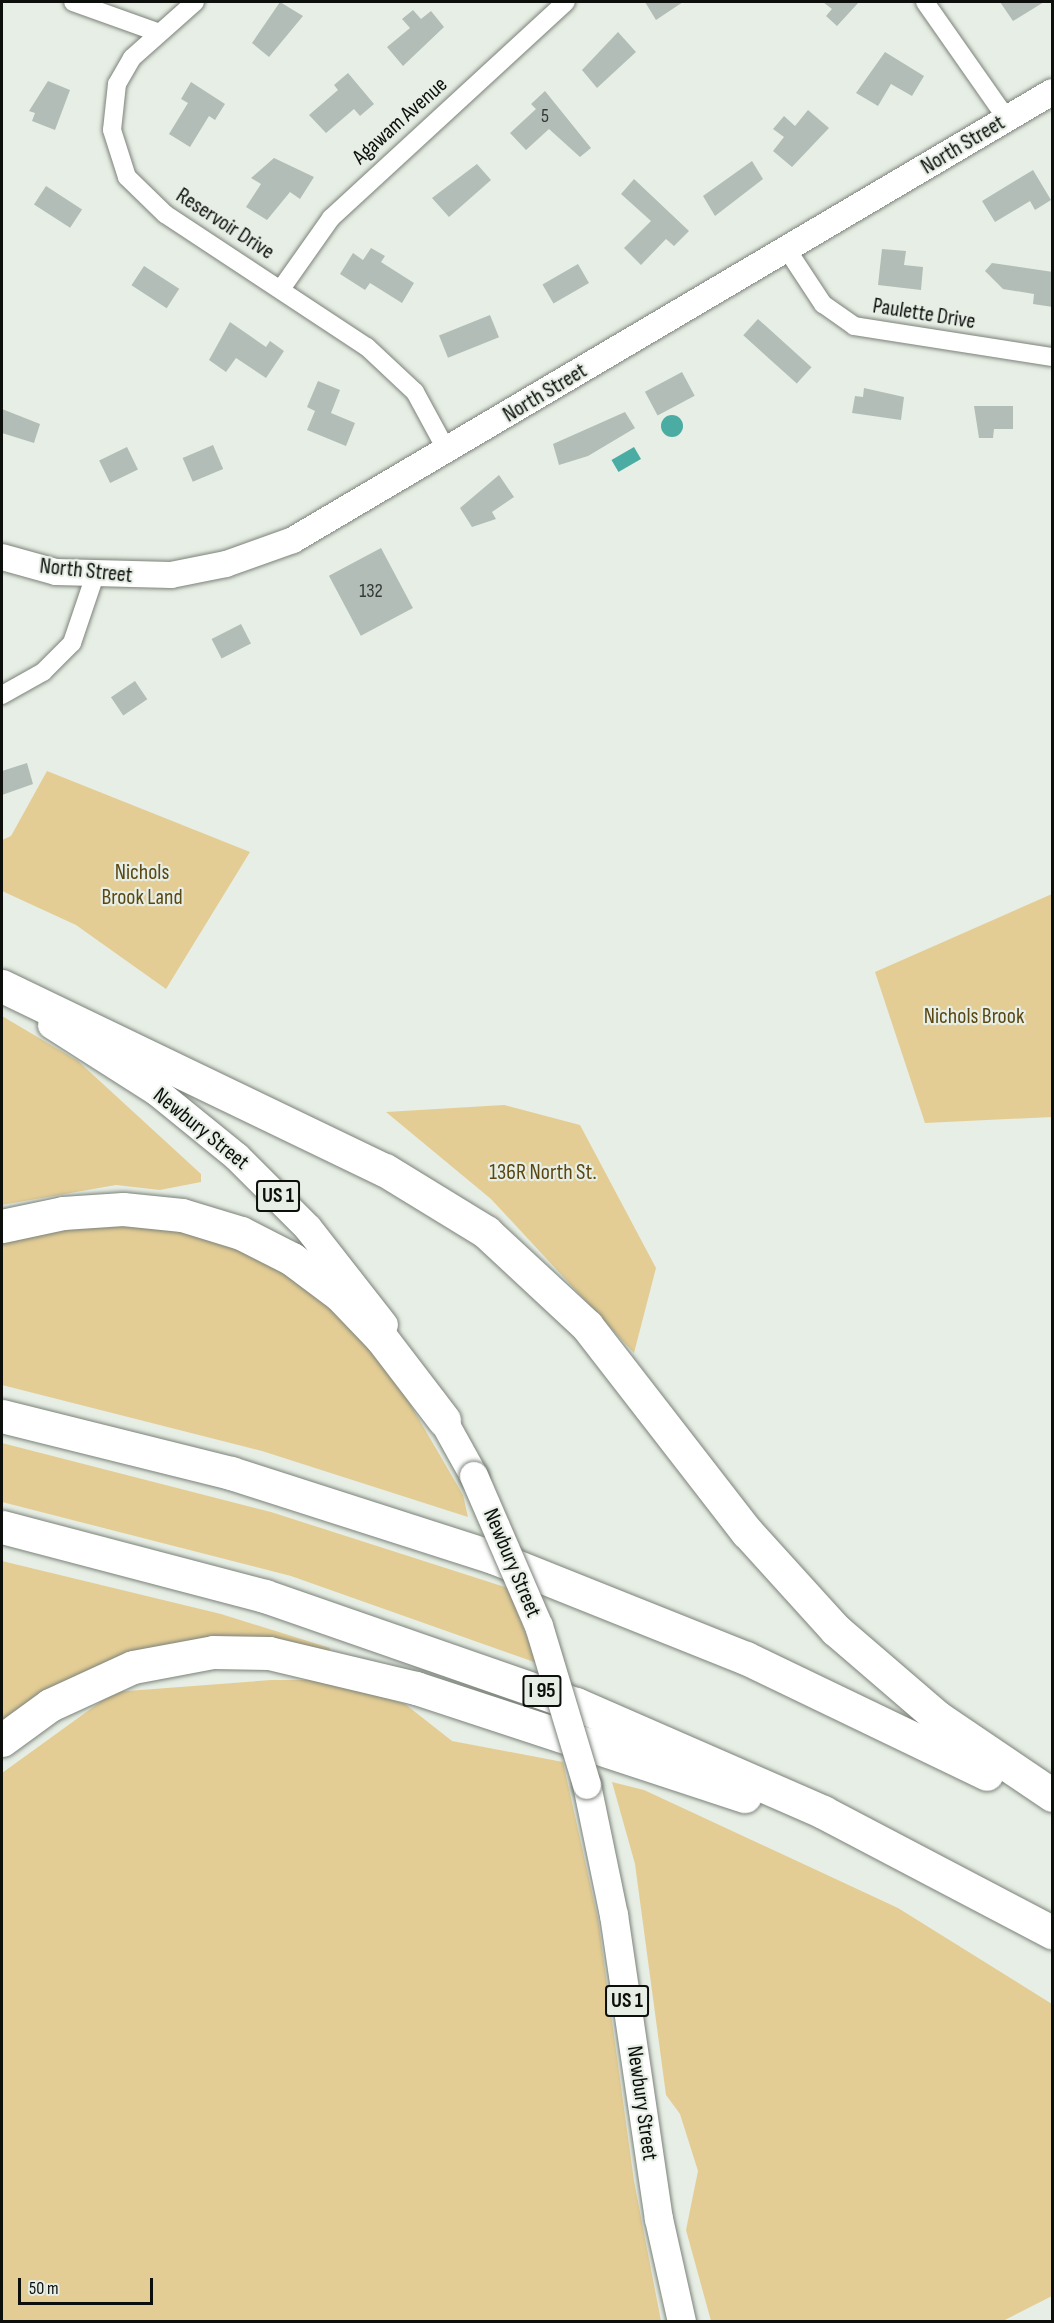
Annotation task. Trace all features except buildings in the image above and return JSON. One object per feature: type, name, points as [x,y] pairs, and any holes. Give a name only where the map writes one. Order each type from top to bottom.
[{"type":"highway","points":[[2,986],[385,1170],[494,1238],[587,1326],[752,1539],[836,1630],[937,1717],[1053,1796]]},
{"type":"highway","points":[[2,1226],[63,1212],[123,1209],[182,1215],[241,1233],[292,1259],[340,1295],[388,1346],[444,1420]]},
{"type":"highway","points":[[2,1416],[297,1493],[556,1581],[809,1686],[1053,1809]]},
{"type":"highway","name":"I 95","points":[[2,1527],[255,1592],[456,1659],[682,1748],[883,1841],[1053,1932]]},
{"type":"highway","points":[[2,1740],[50,1705],[133,1667],[213,1652],[269,1653],[324,1662],[448,1697],[883,1841]]},
{"type":"main road","name":"Newbury Street","points":[[2,997],[130,1073],[261,1179],[371,1306],[444,1420],[474,1476],[539,1626],[587,1785],[612,1905],[659,2219],[682,2322]]},
{"type":"main road","points":[[659,2219],[672,2322]]},
{"type":"street","points":[[73,2],[157,32]]},
{"type":"street","name":"Reservoir Drive","points":[[195,2],[157,32],[117,84],[115,153],[127,177],[165,214],[351,335],[415,392],[447,451]]},
{"type":"street","name":"Agawam Avenue","points":[[281,289],[332,218],[566,2]]},
{"type":"street","points":[[925,2],[1007,119]]},
{"type":"street","name":"North Street","points":[[2,557],[94,575],[171,575],[253,555],[293,540],[788,251],[1053,92]]},
{"type":"street","name":"Paulette Drive","points":[[788,251],[823,304],[854,326],[1053,357]]},
{"type":"street","points":[[2,695],[43,672],[72,643],[94,575]]},
{"type":"green space","name":"Nichols Brook Land","points":[[47,771],[250,852],[166,989],[76,925],[2,891],[2,840],[11,836]]},
{"type":"green space","name":"Nichols Brook","points":[[1052,894],[1052,1117],[925,1123],[875,972]]},
{"type":"green space","points":[[2,1016],[78,1061],[201,1174],[201,1182],[160,1190],[116,1185],[2,1205]]},
{"type":"green space","name":"136R North St.","points":[[504,1105],[580,1125],[656,1268],[634,1353],[491,1199],[386,1112]]},
{"type":"green space","points":[[80,1221],[204,1232],[283,1267],[348,1317],[406,1397],[463,1495],[468,1517],[262,1451],[2,1385],[2,1238]]},
{"type":"green space","points":[[2,1443],[271,1512],[508,1588],[537,1663],[291,1576],[2,1502]]},
{"type":"green space","points":[[2,1561],[221,1614],[330,1648],[328,1654],[222,1642],[2,1725]]},
{"type":"green space","points":[[271,1680],[326,1680],[405,1704],[452,1741],[563,1762],[598,1919],[634,2181],[661,2321],[2,2321],[2,1773],[114,1692]]},
{"type":"green space","points":[[612,1782],[644,1790],[898,1908],[1052,2004],[1052,2296],[1003,2321],[711,2321],[686,2230],[698,2171],[680,2114],[666,2095],[635,1864]]},
{"type":"water","points":[[672,415],[680,418],[683,426],[680,434],[672,437],[664,434],[661,426],[664,418]]},
{"type":"water","points":[[634,447],[641,459],[618,472],[611,460]]}]
